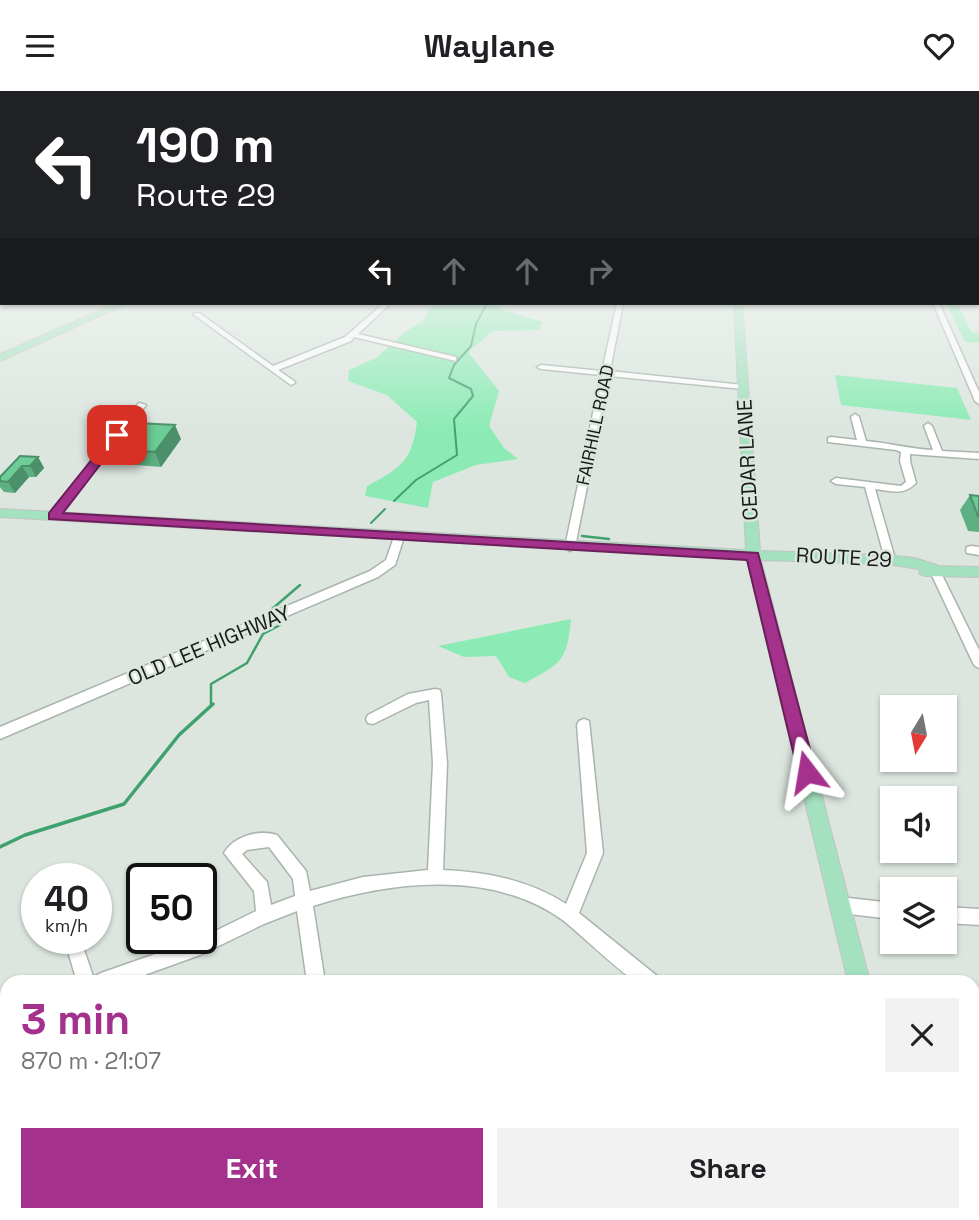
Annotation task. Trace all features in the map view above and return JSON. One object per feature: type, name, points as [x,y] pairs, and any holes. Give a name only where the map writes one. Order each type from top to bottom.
[{"type":"main road","points":[[0,351],[61,325]]},
{"type":"main road","points":[[0,358],[75,325]]},
{"type":"main road","name":"CEDAR LANE","points":[[739,325],[753,556],[857,975]]},
{"type":"main road","name":"ROUTE 29","points":[[0,513],[570,547],[753,556],[778,554],[890,559],[920,563],[934,569]]},
{"type":"main road","name":"ROUTE 29","points":[[753,556],[788,564],[921,572],[934,569],[979,572]]},
{"type":"street","points":[[212,325],[291,383]]},
{"type":"street","points":[[272,369],[324,350],[355,335],[366,325]]},
{"type":"street","name":"FAIRHILL ROAD","points":[[570,547],[616,325]]},
{"type":"street","points":[[946,325],[979,401]]},
{"type":"street","points":[[355,335],[453,359]]},
{"type":"street","points":[[541,367],[743,387]]},
{"type":"street","points":[[53,516],[142,405]]},
{"type":"street","points":[[855,417],[862,443]]},
{"type":"street","points":[[928,426],[938,452]]},
{"type":"street","points":[[831,440],[898,447],[906,451],[979,457]]},
{"type":"street","points":[[836,481],[908,487],[911,483],[905,461],[906,451]]},
{"type":"street","points":[[869,485],[890,559]]},
{"type":"street","name":"OLD LEE HIGHWAY","points":[[0,733],[374,574],[391,562],[399,537]]},
{"type":"street","points":[[934,569],[979,663]]},
{"type":"street","points":[[373,719],[413,698],[435,694],[440,763],[435,876]]},
{"type":"street","points":[[570,915],[595,853],[584,725]]},
{"type":"street","points":[[265,915],[261,888],[232,853],[244,843],[272,840],[300,876],[315,975]]},
{"type":"street","points":[[121,975],[194,949],[265,915],[303,902],[388,882],[435,876],[490,881],[536,895],[570,915],[638,975]]},
{"type":"street","points":[[840,905],[880,910]]},
{"type":"street","points":[[957,916],[979,917]]},
{"type":"street","points":[[77,954],[84,975]]},
{"type":"green space","points":[[417,325],[542,325],[539,330],[493,331],[468,352],[499,391],[489,426],[504,448],[518,459],[476,465],[433,482],[428,508],[365,496],[367,486],[396,468],[408,455],[417,422],[387,395],[348,381],[349,370],[376,358]]},
{"type":"green space","points":[[957,325],[967,325],[971,332],[979,333],[979,343],[965,342]]},
{"type":"green space","points":[[835,375],[957,388],[971,420],[841,405]]},
{"type":"green space","points":[[571,619],[567,644],[560,659],[555,665],[525,683],[509,677],[496,656],[464,657],[438,646]]},
{"type":"building","points":[[137,423],[175,425],[155,452],[117,449]]},
{"type":"building","points":[[20,456],[38,457],[30,466],[22,466],[8,482],[0,481],[0,477]]},
{"type":"building","points":[[970,495],[979,496],[979,516],[978,516]]},
{"type":"waterway","points":[[394,501],[416,480],[457,455],[454,419],[473,396],[471,389],[449,378],[454,365],[471,346],[476,325]]},
{"type":"waterway","points":[[371,523],[385,509]]},
{"type":"waterway","points":[[582,536],[609,539]]},
{"type":"waterway","points":[[272,609],[300,585]]},
{"type":"waterway","points":[[211,706],[211,684],[247,663],[263,634],[280,625]]},
{"type":"waterway","points":[[0,847],[25,835],[124,804],[179,735],[211,706]]},
{"type":"route","points":[[117,435],[53,516],[753,556],[807,772]]}]
